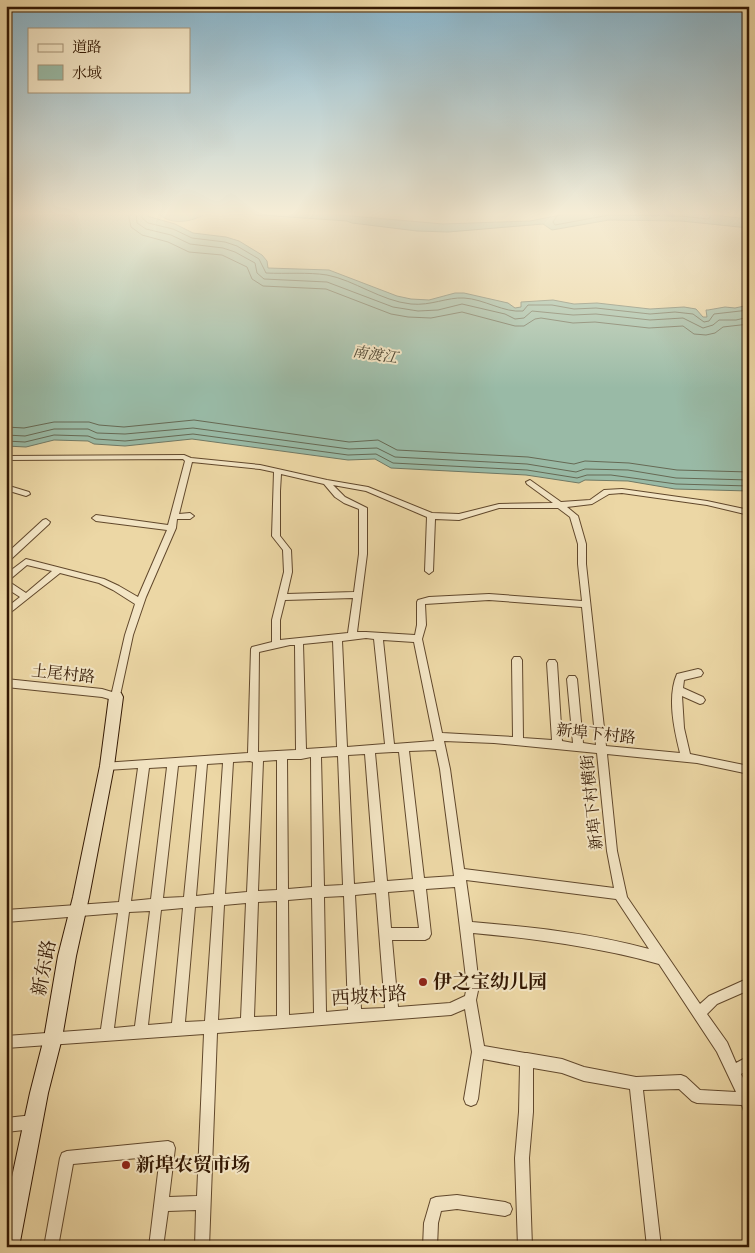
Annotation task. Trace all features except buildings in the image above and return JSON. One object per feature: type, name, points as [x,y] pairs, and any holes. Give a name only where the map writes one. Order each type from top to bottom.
[{"type":"street","points":[[6,458],[184,457],[189,460],[260,467],[368,489],[431,516],[459,517],[499,506],[558,505],[592,502],[607,492],[622,491],[707,503],[749,513]]},
{"type":"street","points":[[116,697],[129,635],[140,603],[172,528],[189,460]]},
{"type":"street","points":[[276,645],[276,620],[288,572],[287,550],[276,536],[277,471]]},
{"type":"street","points":[[327,482],[333,493],[363,508],[363,554],[352,637]]},
{"type":"street","name":"新埠下村横街","points":[[530,482],[574,516],[582,544],[586,604],[612,851],[622,899],[722,1047],[747,1103]]},
{"type":"street","points":[[6,487],[26,494]]},
{"type":"street","points":[[174,517],[190,516]]},
{"type":"street","points":[[429,572],[431,516]]},
{"type":"street","points":[[96,518],[172,528]]},
{"type":"street","points":[[8,558],[46,522]]},
{"type":"street","points":[[8,558],[101,581],[140,603]]},
{"type":"street","points":[[6,579],[26,562]]},
{"type":"street","points":[[6,614],[60,570]]},
{"type":"street","points":[[6,584],[26,597]]},
{"type":"street","points":[[282,598],[357,595]]},
{"type":"street","points":[[471,1099],[478,1052],[470,1000],[473,986],[460,878],[440,741],[418,639],[421,633],[421,602],[489,597],[586,604]]},
{"type":"street","points":[[247,1024],[255,758],[255,649],[298,642],[352,637],[378,636],[418,639]]},
{"type":"street","points":[[378,636],[390,749]]},
{"type":"street","points":[[337,638],[344,752],[355,1016]]},
{"type":"street","points":[[298,642],[301,755]]},
{"type":"street","points":[[517,660],[518,741]]},
{"type":"street","points":[[552,663],[557,745]]},
{"type":"street","points":[[686,758],[682,745],[677,690],[680,677],[698,673]]},
{"type":"street","points":[[572,679],[578,747]]},
{"type":"street","name":"土尾村路","points":[[6,684],[102,693],[116,697]]},
{"type":"street","points":[[677,690],[700,700]]},
{"type":"street","name":"新东路","points":[[8,1247],[53,1038],[67,956],[107,766],[116,697]]},
{"type":"street","name":"新埠下村路","points":[[255,758],[404,748],[464,737],[686,758],[749,770]]},
{"type":"street","points":[[385,934],[425,934],[404,748]]},
{"type":"street","points":[[370,750],[392,1014]]},
{"type":"street","points":[[316,754],[320,1019]]},
{"type":"street","points":[[282,756],[283,1022]]},
{"type":"street","points":[[107,766],[255,758]]},
{"type":"street","points":[[202,1247],[211,1027],[228,759]]},
{"type":"street","points":[[178,1029],[202,761]]},
{"type":"street","points":[[142,1032],[173,762]]},
{"type":"street","points":[[107,1034],[144,764]]},
{"type":"street","points":[[6,916],[349,890],[419,884],[460,878],[621,894]]},
{"type":"street","points":[[466,927],[561,936],[663,959]]},
{"type":"street","points":[[699,1013],[713,1000],[749,984]]},
{"type":"street","name":"西坡村路","points":[[6,1042],[451,1009],[470,1000]]},
{"type":"street","points":[[478,1052],[562,1066],[584,1074],[636,1084],[681,1082],[697,1096],[747,1103]]},
{"type":"street","points":[[525,1247],[522,1158],[526,1112],[527,1059]]},
{"type":"street","points":[[733,1072],[749,1062]]},
{"type":"street","points":[[636,1084],[654,1247]]},
{"type":"street","points":[[6,1125],[34,1122]]},
{"type":"street","points":[[51,1247],[67,1158],[168,1148],[156,1247]]},
{"type":"street","points":[[430,1247],[431,1223],[436,1204],[457,1202],[505,1209]]},
{"type":"street","points":[[161,1204],[204,1203]]},
{"type":"water","name":"南渡江","points":[[6,271],[333,271],[397,296],[411,299],[429,300],[455,293],[464,293],[508,303],[515,308],[521,307],[521,302],[553,300],[574,304],[597,303],[650,309],[684,307],[696,309],[703,317],[707,317],[706,310],[749,305],[749,491],[675,489],[628,481],[585,480],[579,483],[526,475],[391,468],[375,459],[348,460],[192,439],[125,446],[94,444],[88,441],[54,440],[26,447],[6,446]]},
{"type":"place","name":"伊之宝幼儿园","points":[[423,982]]},
{"type":"place","name":"新埠农贸市场","points":[[126,1165]]}]
